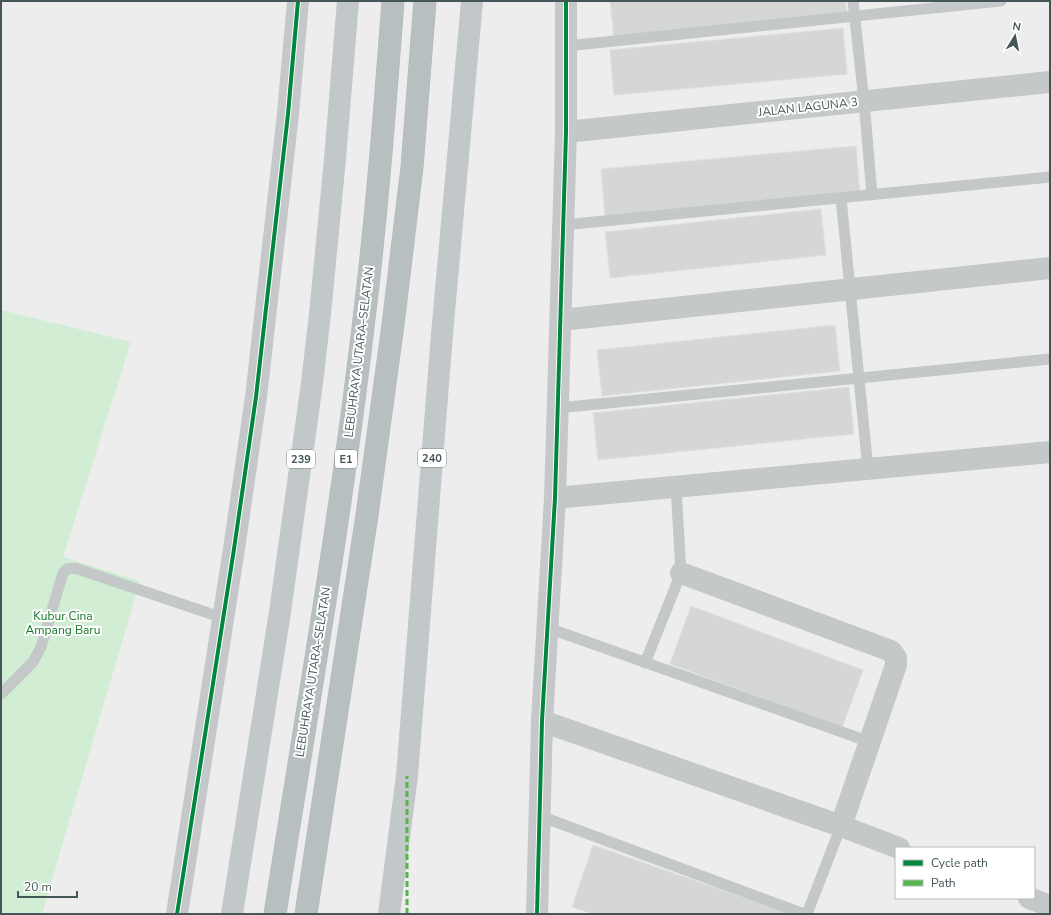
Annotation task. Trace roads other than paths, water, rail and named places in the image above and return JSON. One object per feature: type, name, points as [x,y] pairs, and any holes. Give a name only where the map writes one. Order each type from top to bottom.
[{"type":"highway","name":"LEBUHRAYA UTARA–SELATAN","points":[[275,914],[339,510],[364,319],[380,164],[393,1]]},
{"type":"highway","name":"E1","points":[[306,914],[367,515],[393,325],[412,167],[425,1]]},
{"type":"main road","name":"239","points":[[232,914],[280,612],[312,383],[334,167],[348,1]]},
{"type":"main road","name":"240","points":[[389,914],[408,776],[442,334],[472,1]]},
{"type":"street","points":[[177,914],[257,390],[288,114],[298,1]]},
{"type":"street","points":[[538,914],[542,722],[556,498],[566,132],[566,1]]},
{"type":"street","name":"JALAN LAGUNA 3","points":[[566,132],[1050,82]]},
{"type":"street","points":[[561,320],[1050,268]]},
{"type":"street","points":[[556,498],[1050,452]]},
{"type":"street","points":[[681,573],[891,651],[896,658],[896,665],[841,826]]},
{"type":"street","points":[[542,722],[841,826],[896,847]]},
{"type":"street","points":[[1032,899],[1050,906]]},
{"type":"lane","points":[[852,1],[864,101],[872,195]]},
{"type":"lane","points":[[566,46],[1002,1]]},
{"type":"lane","points":[[563,225],[1050,177]]},
{"type":"lane","points":[[841,198],[868,469]]},
{"type":"lane","points":[[558,408],[1050,359]]},
{"type":"lane","points":[[645,663],[681,573],[676,487]]},
{"type":"lane","points":[[1,694],[33,662],[36,657],[41,646],[62,573],[67,569],[76,568],[223,618]]},
{"type":"lane","points":[[548,628],[870,742]]},
{"type":"lane","points":[[540,816],[804,914]]},
{"type":"lane","points":[[807,914],[841,826]]},
{"type":"park label","name":"Kubur Cina Ampang Baru","points":[[63,623]]}]
